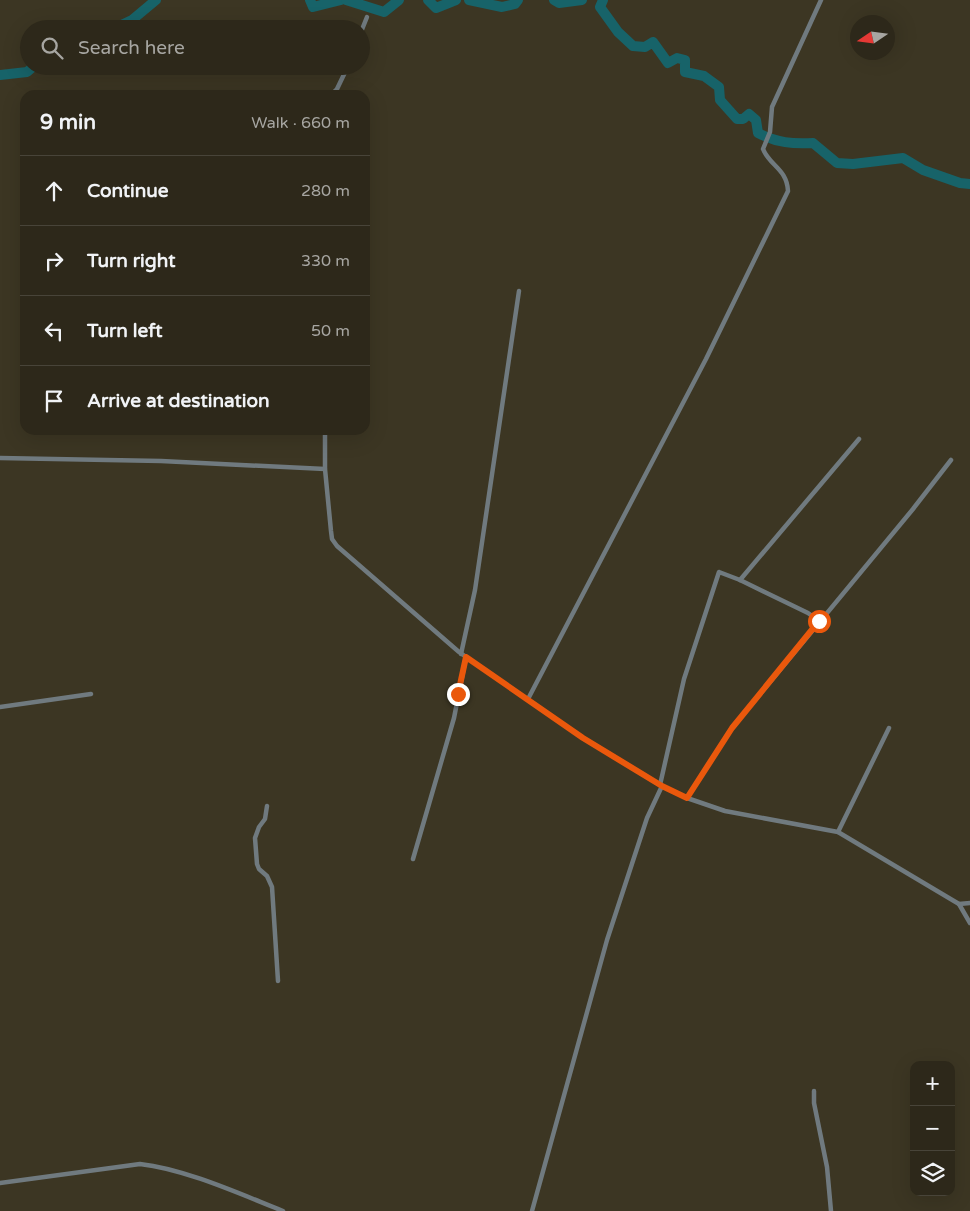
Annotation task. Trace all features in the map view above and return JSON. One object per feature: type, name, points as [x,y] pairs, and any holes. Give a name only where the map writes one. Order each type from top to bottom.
[{"type":"street","points":[[528,699],[706,359],[788,191],[788,183],[784,174],[765,154],[763,149],[770,132],[772,108],[821,0]]},
{"type":"street","points":[[335,90],[344,75]]},
{"type":"street","points":[[413,859],[454,718],[519,291]]},
{"type":"street","points":[[325,435],[325,469],[332,539],[337,546],[464,656],[583,738],[661,785],[687,798],[724,812],[838,832],[960,904],[970,923]]},
{"type":"street","points":[[740,580],[859,439]]},
{"type":"street","points":[[0,458],[161,461],[325,469]]},
{"type":"street","points":[[687,798],[732,728],[913,509],[951,460]]},
{"type":"street","points":[[532,1211],[607,940],[661,785],[684,679],[718,572],[740,580],[808,613],[819,621]]},
{"type":"street","points":[[0,706],[91,694]]},
{"type":"street","points":[[838,832],[889,728]]},
{"type":"street","points":[[267,806],[265,818],[255,838],[257,864],[259,869],[267,876],[272,887],[278,981]]},
{"type":"street","points":[[960,904],[970,903]]},
{"type":"street","points":[[814,1091],[814,1103],[827,1166],[831,1211]]},
{"type":"street","points":[[0,1183],[140,1164],[156,1166],[216,1185],[283,1211]]},
{"type":"street","points":[[534,1205],[536,1211]]},
{"type":"waterway","points":[[132,20],[156,0]]},
{"type":"waterway","points":[[310,0],[313,7],[341,0]]},
{"type":"waterway","points":[[346,0],[384,12],[399,0]]},
{"type":"waterway","points":[[428,0],[436,8],[456,0]]},
{"type":"waterway","points":[[469,0],[502,7],[515,4],[518,0]]},
{"type":"waterway","points":[[554,0],[559,3],[582,0]]},
{"type":"waterway","points":[[603,0],[600,7],[618,32],[633,46],[645,47],[653,42],[668,63],[677,58],[685,60],[685,72],[704,76],[719,87],[720,100],[737,119],[743,119],[749,114],[756,120],[758,133],[785,142],[813,143],[837,163],[853,164],[903,158],[923,170],[960,183],[970,184]]},
{"type":"waterway","points":[[0,75],[20,73]]},
{"type":"route","points":[[458,694],[466,657],[583,738],[662,786],[687,798],[732,728],[819,621]]}]
